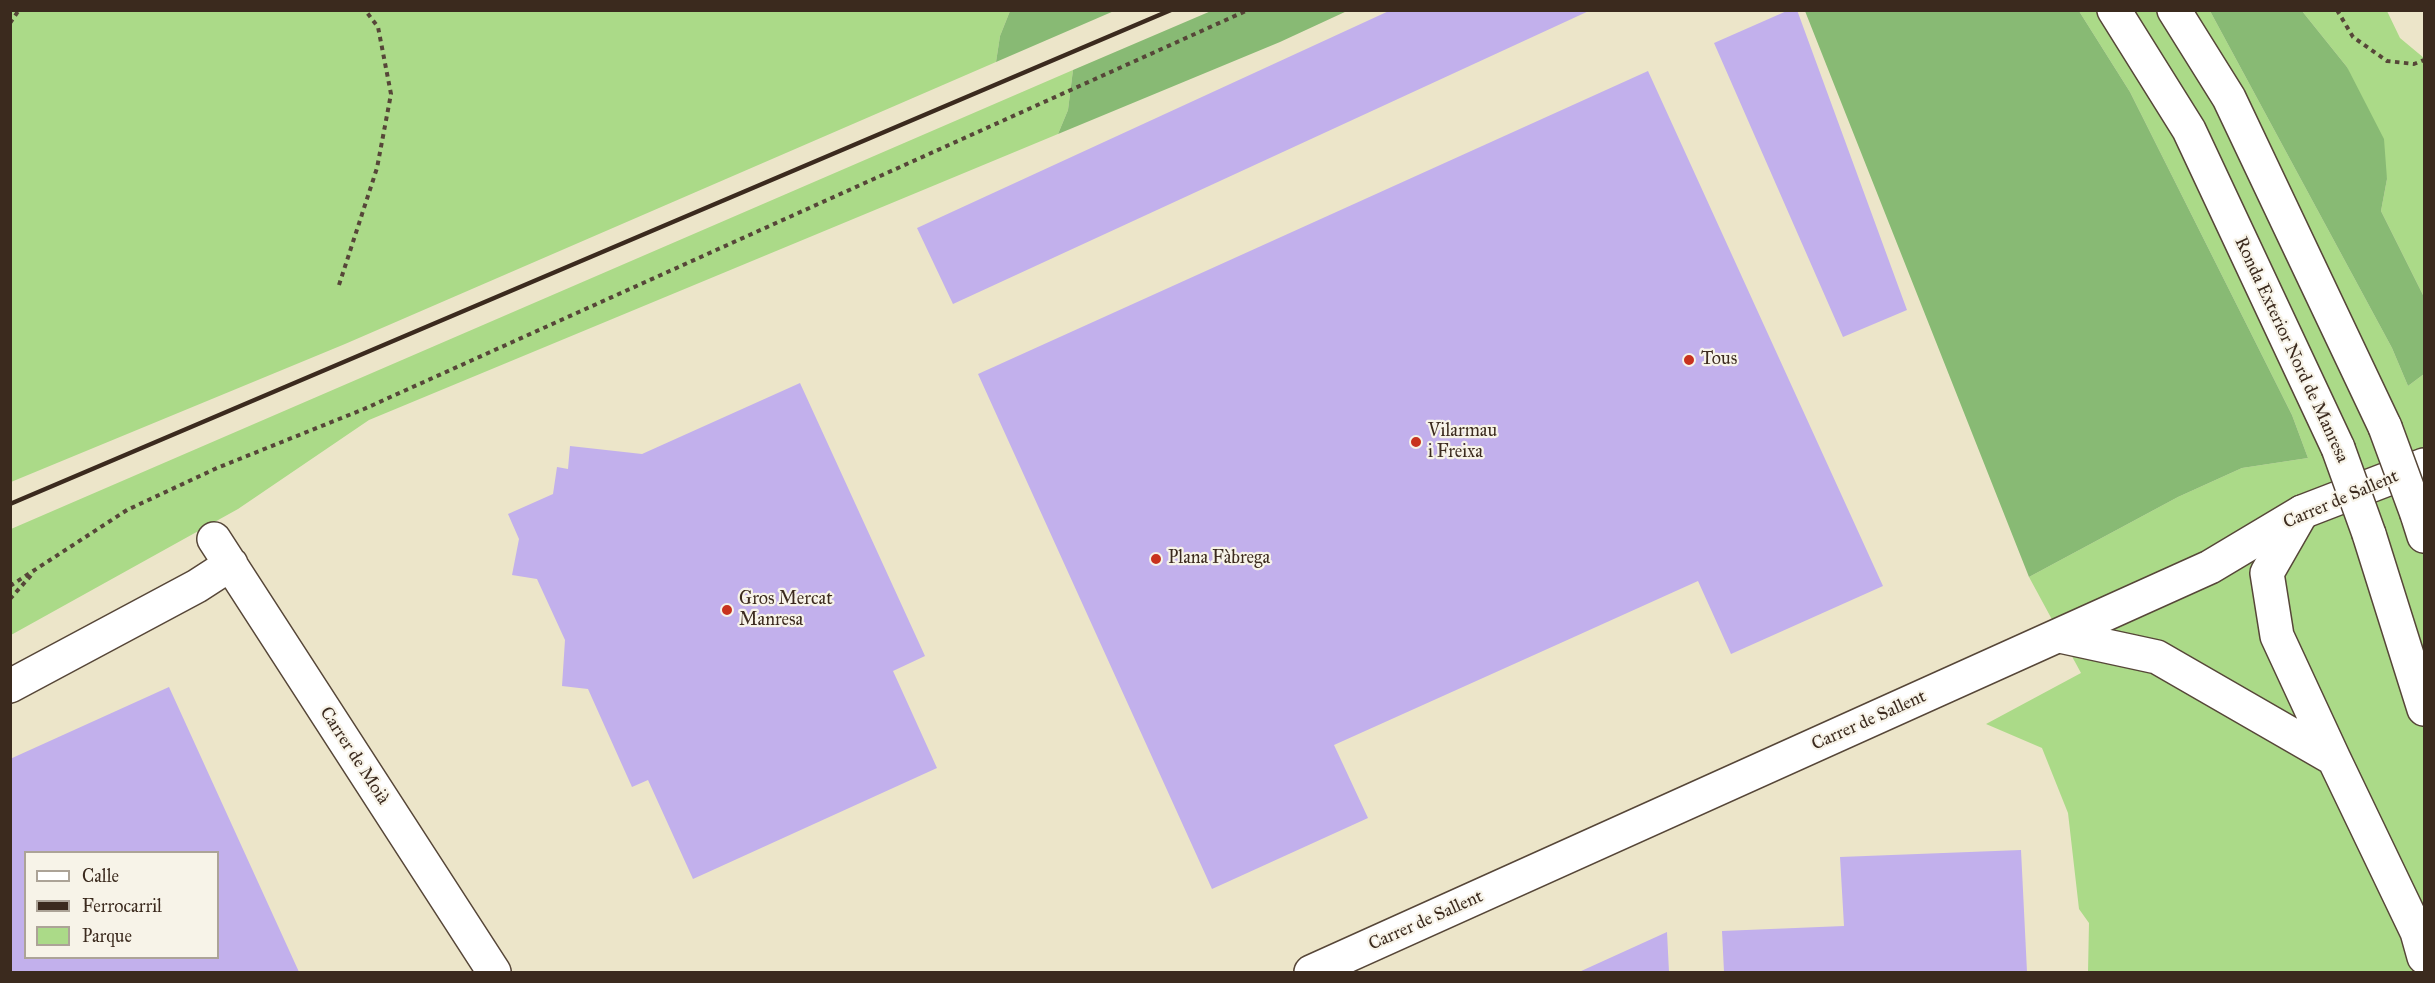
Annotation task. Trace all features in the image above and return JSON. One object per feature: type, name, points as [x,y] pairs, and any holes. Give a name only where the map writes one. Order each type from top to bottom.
[{"type":"main road","name":"Ronda Exterior Nord de Manresa","points":[[2114,10],[2189,130],[2338,448],[2369,534],[2424,709]]},
{"type":"main road","points":[[2174,10],[2229,98],[2385,427],[2421,525]]},
{"type":"main road","name":"Carrer de Sallent","points":[[1311,972],[2210,567],[2302,512],[2424,465]]},
{"type":"main road","points":[[2302,512],[2267,573],[2277,636],[2417,932],[2424,957]]},
{"type":"main road","name":"Carrer de Moià","points":[[10,686],[197,586],[223,552],[494,972]]},
{"type":"main road","points":[[2060,636],[2157,657],[2334,759]]},
{"type":"path","points":[[10,22],[19,10]]},
{"type":"path","points":[[339,285],[377,168],[391,94],[378,27],[365,10]]},
{"type":"path","points":[[10,586],[127,510],[217,468],[364,409],[1248,10]]},
{"type":"path","points":[[2337,10],[2353,37],[2387,61],[2414,64],[2424,60]]},
{"type":"path","points":[[10,599],[37,569]]},
{"type":"green space","points":[[1010,10],[1114,11],[996,62],[1000,36]]},
{"type":"green space","points":[[10,11],[1010,11],[1000,36],[996,62],[345,344],[11,482]]},
{"type":"green space","points":[[1211,11],[1347,11],[1280,42],[1058,134],[1068,110],[1073,70]]},
{"type":"green space","points":[[1805,11],[2079,11],[2130,92],[2292,415],[2308,458],[2242,468],[2178,497],[2029,577]]},
{"type":"green space","points":[[2079,11],[2210,11],[2392,348],[2408,386],[2424,374],[2424,972],[2088,972],[2089,923],[2079,909],[2068,813],[2042,748],[1986,724],[2081,673],[2029,577],[2178,497],[2242,468],[2308,458],[2292,415],[2130,92]]},
{"type":"green space","points":[[2210,11],[2302,11],[2347,67],[2384,139],[2387,179],[2381,211],[2424,297],[2424,374],[2408,386],[2392,348]]},
{"type":"green space","points":[[2302,11],[2387,11],[2400,38],[2424,58],[2424,297],[2381,211],[2387,179],[2347,67]]},
{"type":"green space","points":[[1073,70],[1068,110],[1058,134],[369,420],[238,509],[11,635],[11,529]]},
{"type":"building","points":[[1391,10],[1591,10],[953,304],[917,228]]},
{"type":"building","points":[[1789,10],[1797,10],[1907,310],[1843,337],[1714,43]]},
{"type":"building","points":[[1648,71],[1883,586],[1731,654],[1698,581],[1334,745],[1368,818],[1212,889],[978,374]]},
{"type":"building","name":"Gros Mercat Manresa","points":[[800,383],[925,656],[893,671],[937,768],[693,879],[648,780],[632,787],[588,689],[562,686],[565,640],[537,579],[512,575],[519,539],[508,514],[553,494],[557,467],[568,469],[570,446],[642,454]]},
{"type":"building","points":[[169,687],[299,972],[10,972],[10,759]]},
{"type":"building","points":[[2021,850],[2027,972],[1724,972],[1722,931],[1844,926],[1840,857]]},
{"type":"building","points":[[1667,932],[1669,972],[1579,972]]},
{"type":"railway","points":[[10,504],[1171,10]]},
{"type":"place","name":"Tous","points":[[1689,360]]},
{"type":"place","name":"Vilarmau i Freixa","points":[[1416,442]]},
{"type":"place","name":"Plana Fàbrega","points":[[1156,559]]},
{"type":"place","name":"Gros Mercat Manresa","points":[[727,610]]}]
